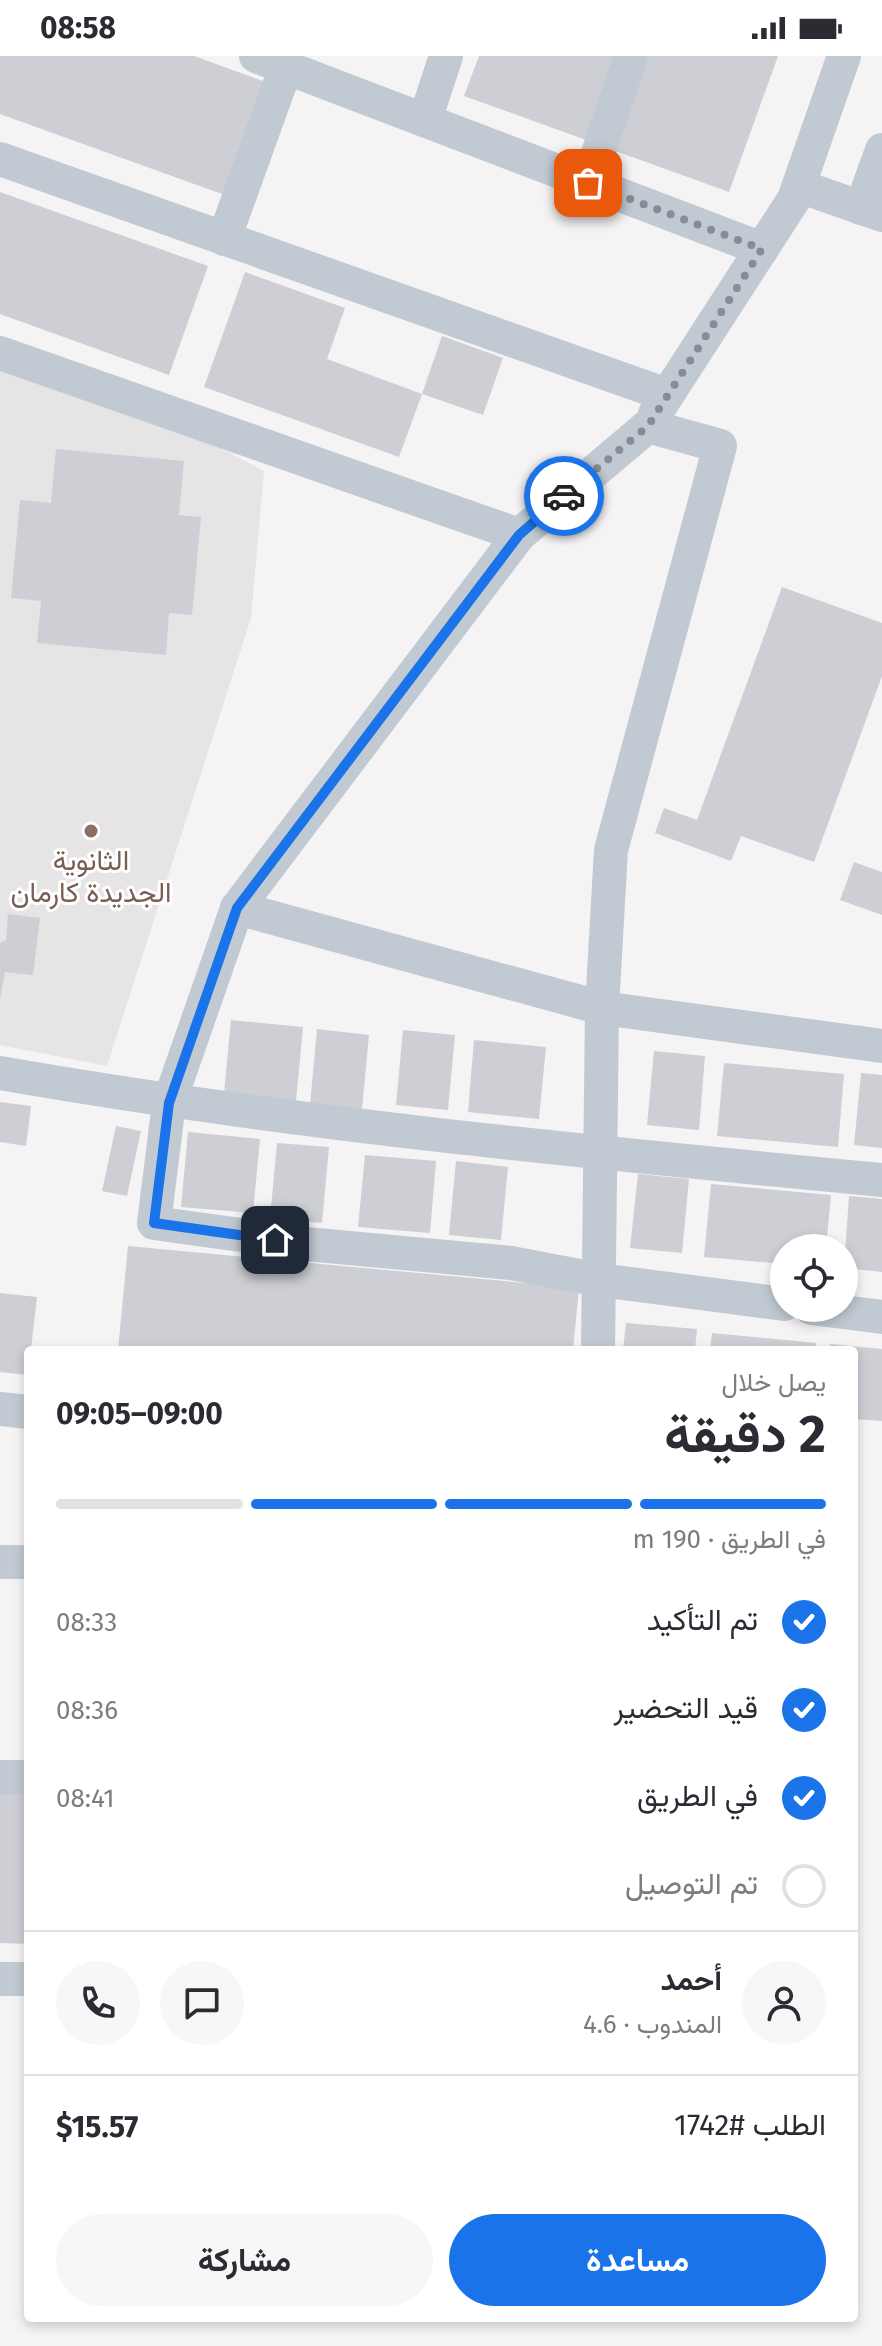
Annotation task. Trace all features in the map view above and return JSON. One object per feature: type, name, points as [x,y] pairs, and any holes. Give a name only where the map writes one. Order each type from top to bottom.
[{"type":"street","points":[[425,120],[446,56]]},
{"type":"street","points":[[588,183],[631,56]]},
{"type":"street","points":[[770,1302],[600,1280],[511,1263],[306,1244],[154,1223],[169,1103],[237,908],[519,535],[648,426],[799,186],[844,56]]},
{"type":"street","points":[[224,239],[291,64],[425,120],[762,249]]},
{"type":"street","points":[[799,186],[871,212],[882,150]]},
{"type":"street","points":[[0,159],[667,395]]},
{"type":"street","points":[[0,353],[519,535]]},
{"type":"street","points":[[598,1346],[602,1008],[611,850],[705,514],[720,446],[648,426]]},
{"type":"street","points":[[237,908],[602,1008],[882,1046]]},
{"type":"street","points":[[0,1073],[169,1103],[601,1153],[882,1180]]},
{"type":"street","points":[[858,1314],[882,1317]]},
{"type":"street","points":[[0,1409],[24,1412]]},
{"type":"street","points":[[0,1562],[24,1562]]},
{"type":"street","points":[[0,1777],[24,1777]]},
{"type":"street","points":[[0,1979],[24,1979]]},
{"type":"shaded area","name":"الثانوية الجديدة كارمان","points":[[0,362],[155,413],[264,471],[251,618],[107,1066],[0,1045]]},
{"type":"building","points":[[0,56],[194,56],[274,85],[233,198],[0,114]]},
{"type":"building","points":[[479,56],[617,56],[586,140],[464,96]]},
{"type":"building","points":[[643,56],[778,56],[729,192],[610,149]]},
{"type":"building","points":[[0,192],[208,266],[169,375],[0,314]]},
{"type":"building","points":[[245,272],[345,308],[327,359],[422,394],[399,457],[204,387]]},
{"type":"building","points":[[442,336],[503,358],[483,415],[422,394]]},
{"type":"building","points":[[56,449],[184,461],[179,515],[201,517],[192,615],[169,613],[166,655],[37,643],[41,601],[11,598],[20,500],[51,503]]},
{"type":"building","points":[[782,587],[882,623],[882,676],[814,862],[741,836],[731,861],[655,833],[664,808],[697,820]]},
{"type":"building","points":[[854,862],[882,872],[882,915],[840,900]]},
{"type":"building","points":[[8,914],[40,918],[33,975],[5,972],[0,999],[0,943],[6,940]]},
{"type":"building","points":[[231,1020],[303,1027],[296,1101],[224,1094]]},
{"type":"building","points":[[317,1029],[369,1035],[362,1109],[310,1105]]},
{"type":"building","points":[[403,1030],[455,1035],[448,1110],[396,1105]]},
{"type":"building","points":[[474,1040],[546,1047],[539,1119],[468,1112]]},
{"type":"building","points":[[654,1051],[705,1056],[699,1130],[647,1125]]},
{"type":"building","points":[[724,1063],[844,1074],[838,1147],[717,1136]]},
{"type":"building","points":[[861,1073],[882,1075],[882,1148],[854,1145]]},
{"type":"building","points":[[0,1102],[31,1106],[26,1146],[0,1142]]},
{"type":"building","points":[[116,1126],[141,1131],[127,1196],[102,1191]]},
{"type":"building","points":[[188,1132],[260,1139],[253,1213],[181,1207]]},
{"type":"building","points":[[277,1143],[329,1147],[322,1223],[270,1218]]},
{"type":"building","points":[[365,1155],[436,1161],[430,1233],[358,1227]]},
{"type":"building","points":[[456,1161],[508,1167],[501,1240],[449,1235]]},
{"type":"building","points":[[638,1174],[689,1179],[682,1253],[630,1248]]},
{"type":"building","points":[[711,1184],[831,1195],[827,1234],[770,1234],[770,1263],[704,1257]]},
{"type":"building","points":[[849,1196],[882,1199],[882,1272],[858,1269],[858,1234],[846,1234]]},
{"type":"building","points":[[128,1246],[579,1288],[573,1346],[118,1346]]},
{"type":"building","points":[[0,1293],[37,1297],[31,1346],[24,1346],[24,1375],[0,1372]]},
{"type":"building","points":[[626,1323],[697,1329],[695,1346],[623,1346]]},
{"type":"building","points":[[712,1333],[816,1343],[816,1346],[710,1346]]},
{"type":"building","points":[[858,1347],[882,1349],[882,1421],[858,1419]]},
{"type":"building","points":[[0,1789],[24,1789],[24,1944],[0,1943]]},
{"type":"way so far","points":[[564,496],[648,426],[762,249],[588,183]]},
{"type":"place","name":"الثانوية الجديدة كارمان","points":[[91,831]]},
{"type":"route","points":[[275,1240],[154,1223],[169,1103],[237,908],[519,535],[564,496]]}]
